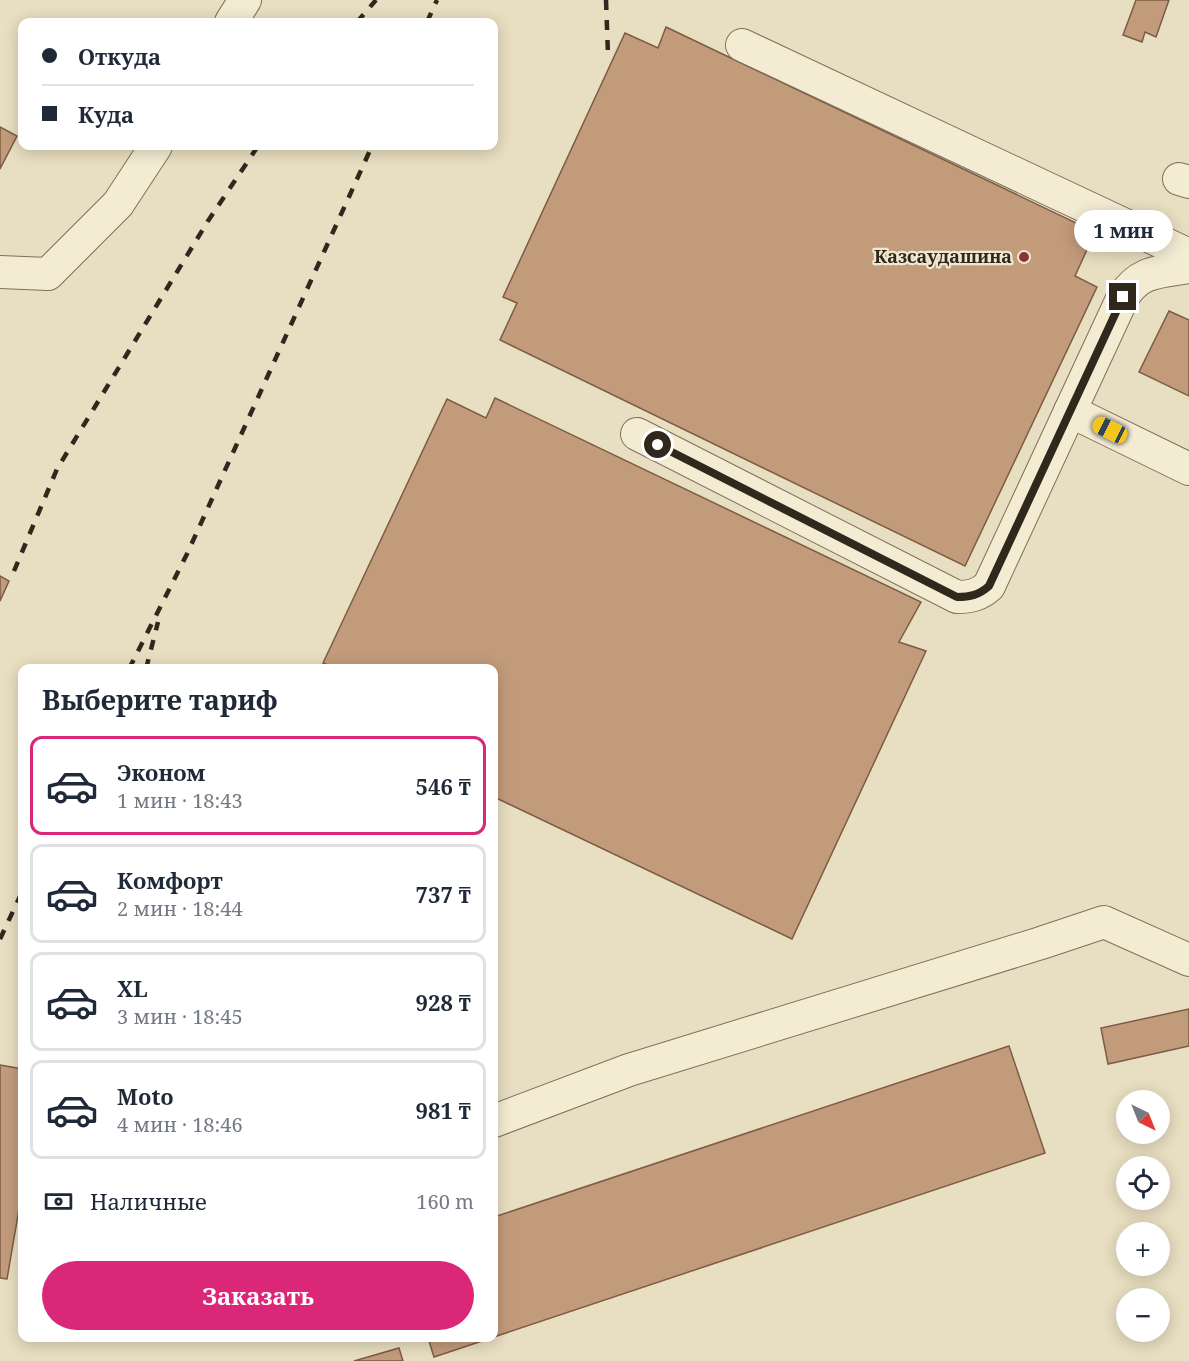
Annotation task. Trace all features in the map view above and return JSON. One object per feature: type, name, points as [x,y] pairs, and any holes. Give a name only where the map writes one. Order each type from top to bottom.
[{"type":"street","points":[[233,18],[244,0]]},
{"type":"street","points":[[742,45],[1189,255]]},
{"type":"street","points":[[0,272],[48,274],[118,204],[153,150]]},
{"type":"street","points":[[637,434],[957,597],[969,597],[983,592],[989,586],[1130,285],[1145,274],[1189,267]]},
{"type":"street","points":[[1070,411],[1189,469]]},
{"type":"street","points":[[498,1119],[629,1070],[1104,922],[1189,960]]},
{"type":"building","points":[[1136,0],[1169,0],[1156,37],[1145,32],[1142,42],[1123,35]]},
{"type":"building","points":[[666,27],[1095,232],[1075,276],[1097,287],[965,566],[500,340],[517,303],[503,297],[625,33],[658,48]]},
{"type":"building","points":[[0,127],[17,136],[0,169]]},
{"type":"building","points":[[1169,311],[1189,320],[1189,396],[1139,372]]},
{"type":"building","points":[[495,398],[921,602],[899,642],[926,651],[792,939],[498,799],[498,664],[323,663],[447,399],[486,418]]},
{"type":"building","points":[[0,576],[9,581],[0,601]]},
{"type":"building","points":[[1189,1009],[1189,1046],[1108,1064],[1101,1028]]},
{"type":"building","points":[[1009,1046],[1045,1153],[498,1336],[498,1216]]},
{"type":"building","points":[[0,1065],[18,1068],[18,1215],[7,1279],[0,1278]]},
{"type":"building","points":[[429,1342],[479,1342],[434,1357]]},
{"type":"building","points":[[399,1348],[403,1361],[354,1361]]},
{"type":"railway","points":[[360,18],[376,0]]},
{"type":"railway","points":[[429,18],[437,0]]},
{"type":"railway","points":[[606,0],[608,55]]},
{"type":"railway","points":[[14,571],[57,469],[208,221],[255,150]]},
{"type":"railway","points":[[132,664],[187,554],[370,150]]},
{"type":"railway","points":[[147,664],[158,622]]},
{"type":"railway","points":[[0,939],[18,901]]},
{"type":"place","name":"Казсаудашина","points":[[1024,257]]},
{"type":"route","points":[[658,445],[957,597],[969,597],[983,592],[989,586],[1123,297]]}]
